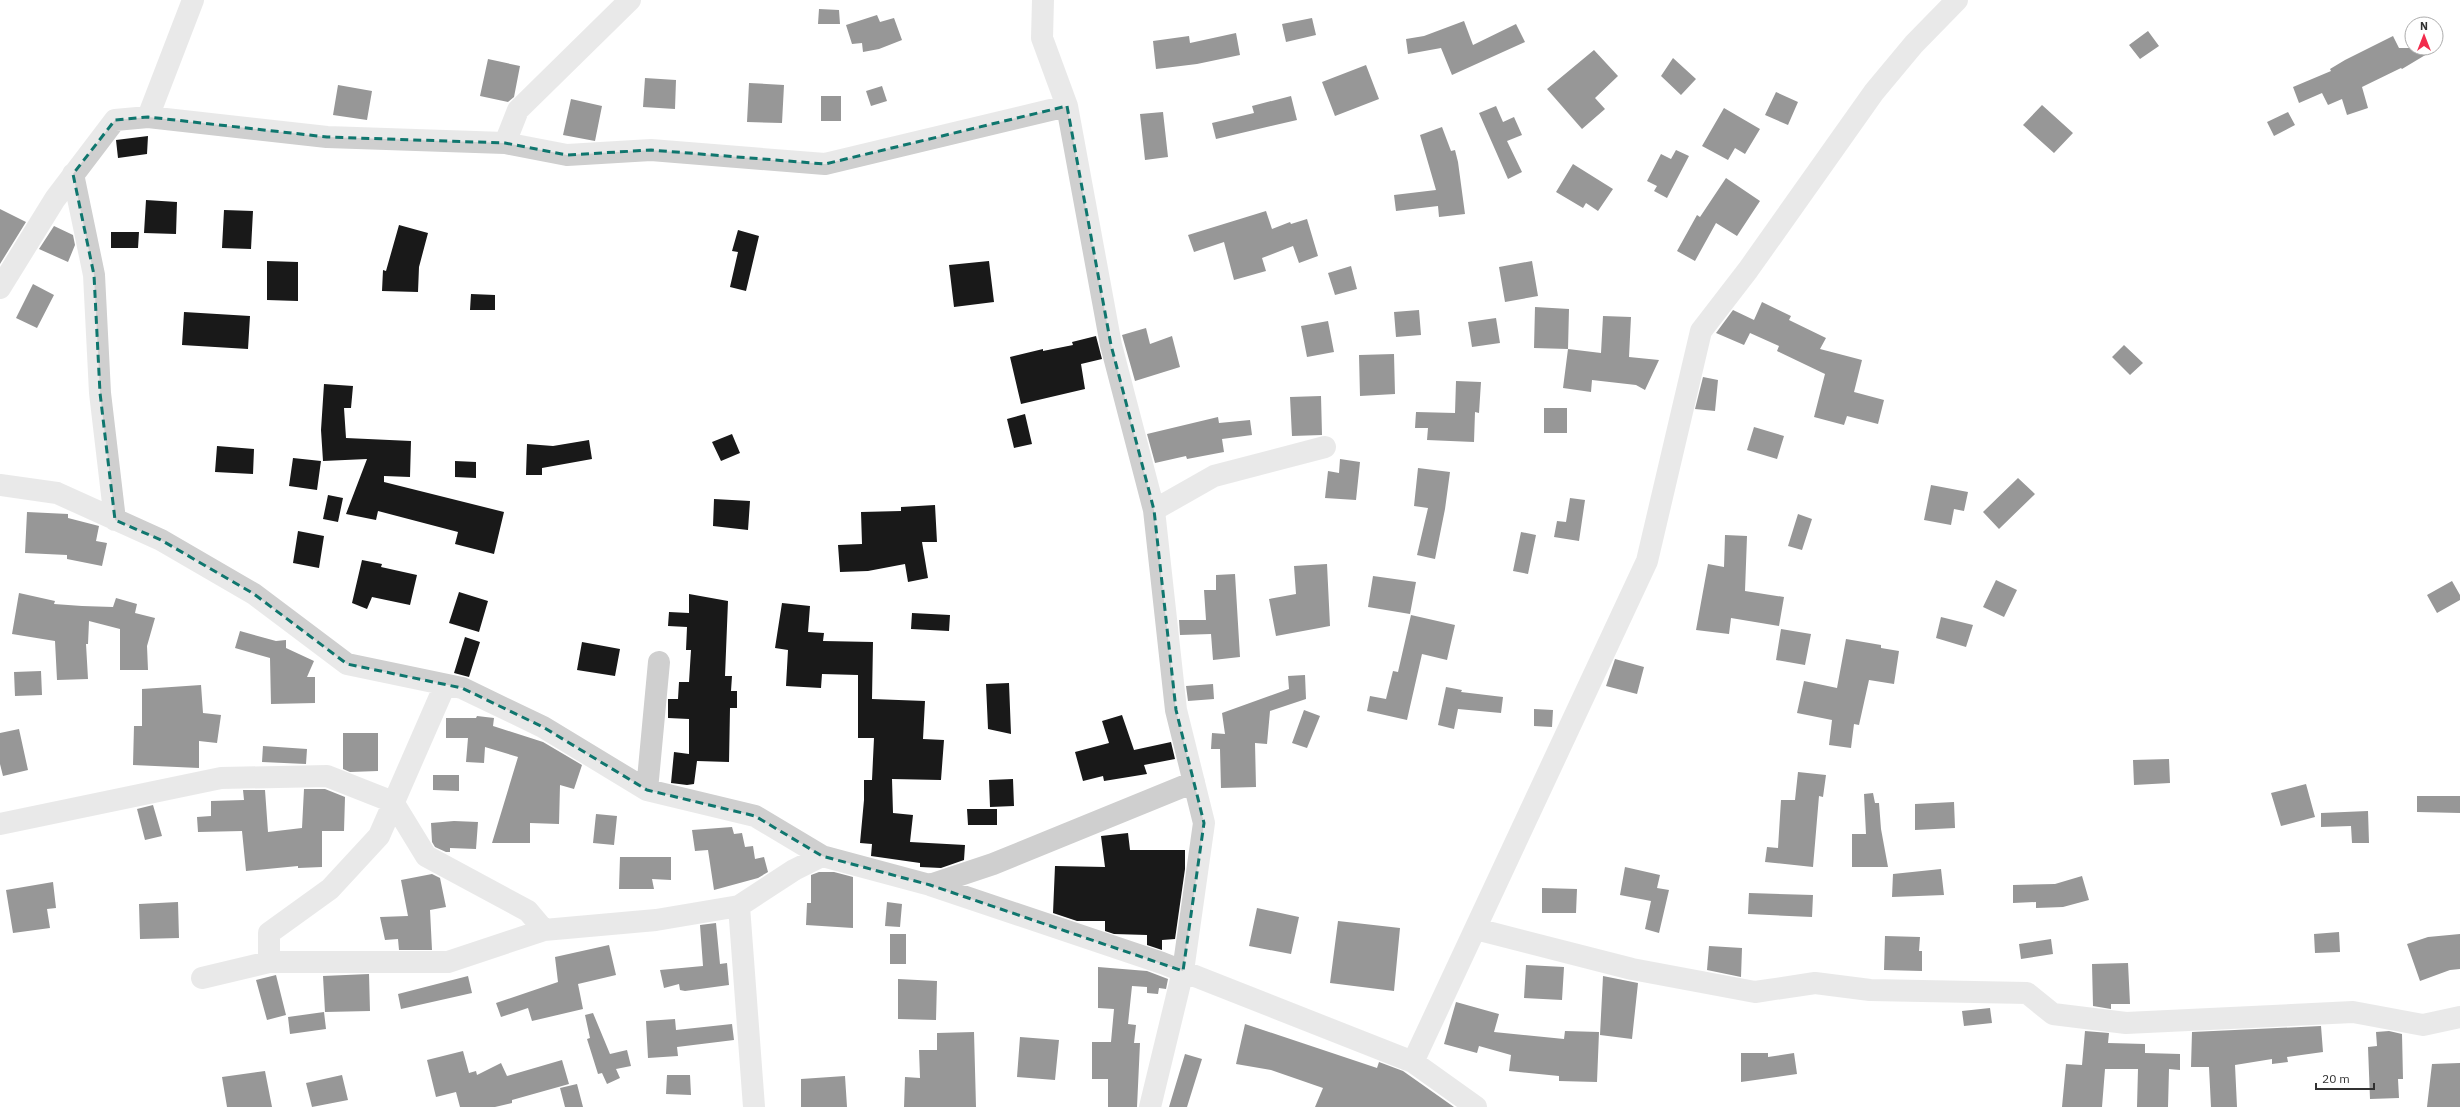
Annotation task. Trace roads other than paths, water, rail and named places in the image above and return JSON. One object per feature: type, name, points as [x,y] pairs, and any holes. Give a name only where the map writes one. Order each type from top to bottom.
[{"type":"street","points":[[148,117],[193,0]]},
{"type":"street","points":[[506,143],[518,110],[630,0]]},
{"type":"street","points":[[1043,0],[1042,38],[1067,106],[1111,345],[1154,510],[1176,710],[1204,823],[1183,971],[1150,1107]]},
{"type":"street","points":[[1413,1062],[1647,561],[1702,331],[1748,270],[1874,92],[1914,44],[1957,0]]},
{"type":"street","points":[[0,288],[55,199],[115,120],[148,117],[327,137],[506,143],[567,155],[651,150],[825,164],[1067,106]]},
{"type":"street","points":[[73,174],[94,275],[100,393],[115,520]]},
{"type":"street","points":[[1154,510],[1214,476],[1325,447]]},
{"type":"street","points":[[0,485],[57,493],[161,540],[254,594],[347,664],[462,688],[543,727],[646,790],[755,816],[822,856],[930,884],[1183,971],[1413,1062],[1476,1107]]},
{"type":"street","points":[[646,790],[659,662]]},
{"type":"street","points":[[269,962],[269,933],[330,889],[379,836],[445,685]]},
{"type":"street","points":[[0,824],[221,778],[327,776],[393,802],[426,856],[528,911],[544,930]]},
{"type":"street","points":[[930,884],[993,864],[1194,782]]},
{"type":"street","points":[[202,978],[269,962],[448,962],[544,930],[656,920],[739,906],[794,870],[822,856]]},
{"type":"street","points":[[739,906],[754,1107]]},
{"type":"street","points":[[1476,929],[1632,968],[1755,992],[1815,983],[1870,990],[2027,993],[2053,1014],[2126,1023],[2353,1012],[2423,1025],[2460,1017]]}]
